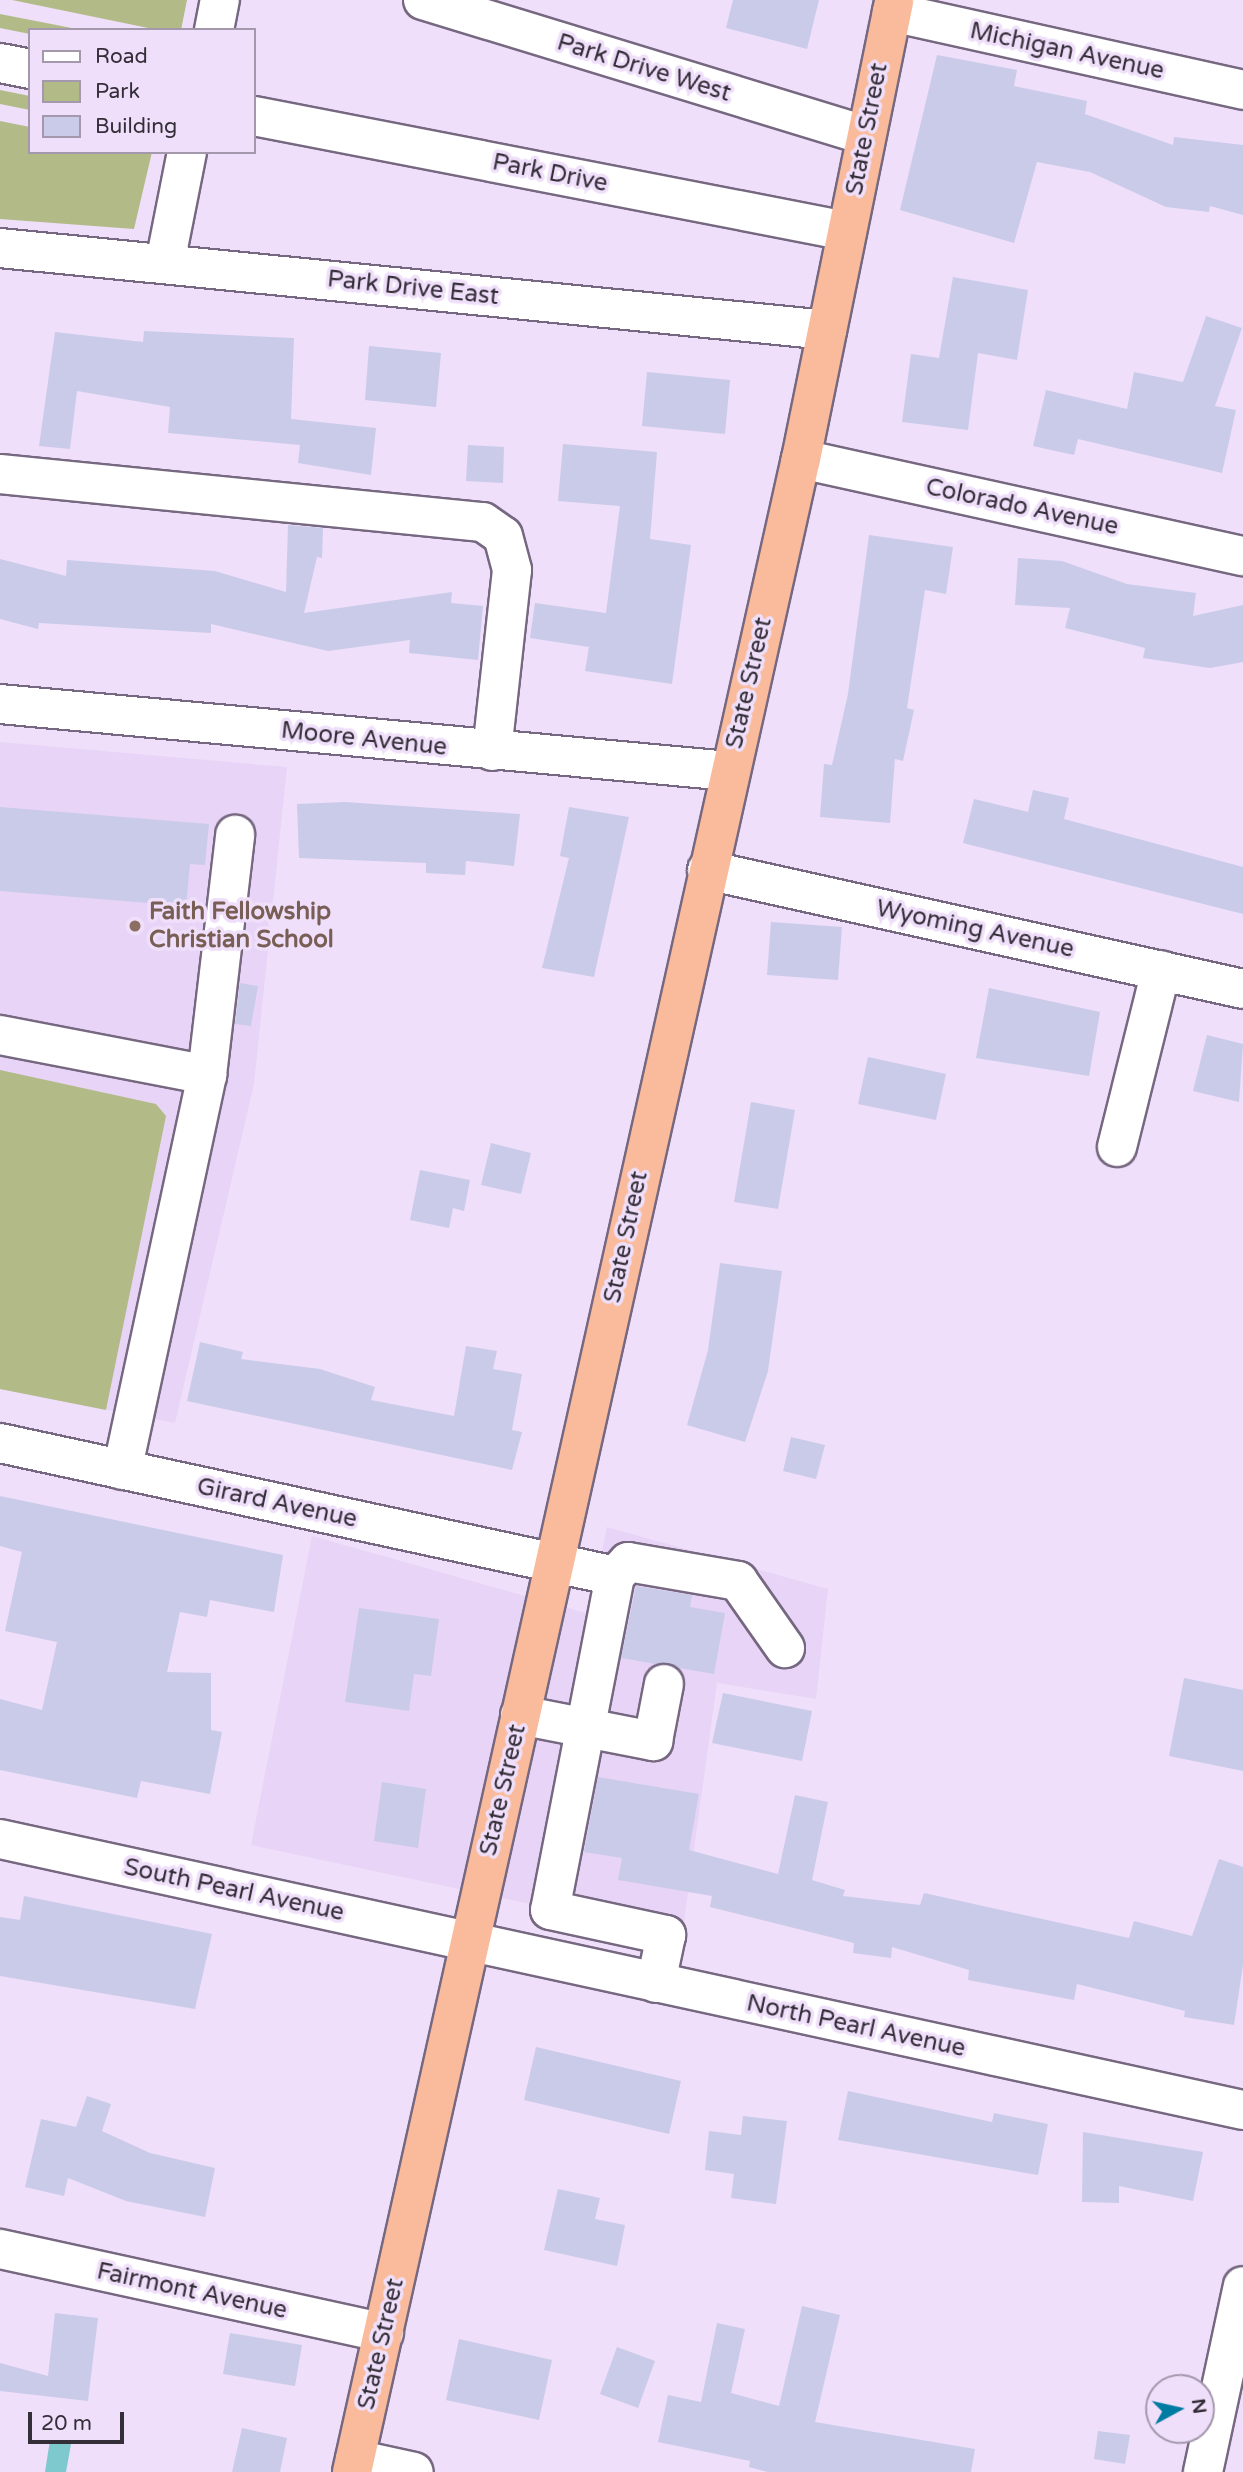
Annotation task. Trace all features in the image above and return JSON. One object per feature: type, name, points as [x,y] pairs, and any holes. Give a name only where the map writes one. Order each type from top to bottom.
[{"type":"highway","name":"State Street","points":[[354,2466],[729,771],[801,459],[893,6]]},
{"type":"street","points":[[214,28],[220,0]]},
{"type":"street","name":"Park Drive West","points":[[423,0],[865,135]]},
{"type":"street","name":"Michigan Avenue","points":[[893,6],[1243,90]]},
{"type":"street","points":[[0,63],[28,69]]},
{"type":"street","name":"Park Drive","points":[[256,116],[847,231]]},
{"type":"street","points":[[165,262],[187,154]]},
{"type":"street","name":"Park Drive East","points":[[0,248],[165,262],[827,330]]},
{"type":"street","name":"Colorado Avenue","points":[[801,459],[1243,556]]},
{"type":"street","points":[[0,474],[483,522],[503,537],[512,570],[492,751]]},
{"type":"street","name":"Moore Avenue","points":[[0,704],[729,771]]},
{"type":"street","points":[[122,1470],[207,1074],[235,835]]},
{"type":"street","name":"Wyoming Avenue","points":[[707,870],[1243,989]]},
{"type":"street","points":[[1117,1147],[1161,970]]},
{"type":"street","points":[[0,1035],[207,1074]]},
{"type":"street","name":"Girard Avenue","points":[[0,1443],[615,1576]]},
{"type":"street","points":[[656,1983],[666,1935],[550,1910],[615,1576],[628,1562],[738,1581],[785,1648]]},
{"type":"street","points":[[520,1715],[653,1741],[664,1684]]},
{"type":"street","name":"South Pearl Avenue","points":[[0,1839],[469,1942]]},
{"type":"street","points":[[595,1970],[605,1922]]},
{"type":"street","name":"North Pearl Avenue","points":[[469,1942],[1243,2110]]},
{"type":"street","name":"Fairmont Avenue","points":[[0,2249],[384,2333]]},
{"type":"street","points":[[1203,2472],[1243,2286]]},
{"type":"street","points":[[354,2466],[414,2472]]},
{"type":"shaded area","name":"Faith Fellowship Christian School","points":[[0,742],[287,767],[254,1084],[175,1423],[0,1389]]},
{"type":"shaded area","points":[[607,1527],[828,1589],[816,1699],[717,1683],[682,1936],[251,1845],[312,1536],[589,1614]]},
{"type":"shaded area","points":[[50,2440],[71,2444],[66,2472],[45,2472]]},
{"type":"green space","points":[[12,0],[187,0],[181,28],[148,28]]},
{"type":"green space","points":[[0,14],[72,28],[28,28],[28,34],[0,28]]},
{"type":"green space","points":[[0,90],[28,96],[28,110],[0,104]]},
{"type":"green space","points":[[0,121],[28,127],[28,154],[152,154],[134,229],[0,219]]},
{"type":"green space","points":[[0,1070],[156,1104],[166,1116],[106,1410],[0,1389]]},
{"type":"building","points":[[733,0],[819,0],[807,49],[726,28]]},
{"type":"building","points":[[937,55],[1017,70],[1014,86],[1087,101],[1085,114],[1173,145],[1174,137],[1243,145],[1243,215],[1210,206],[1209,212],[1166,207],[1090,172],[1037,162],[1014,243],[900,210]]},
{"type":"building","points":[[953,277],[1028,290],[1017,360],[978,353],[968,430],[902,422],[911,354],[939,358]]},
{"type":"building","points":[[1206,316],[1242,328],[1215,406],[1236,410],[1222,473],[1078,439],[1074,455],[1033,446],[1046,390],[1127,409],[1134,372],[1183,382]]},
{"type":"building","points":[[144,331],[294,338],[291,419],[376,428],[371,475],[298,463],[300,445],[168,433],[170,407],[77,391],[70,449],[39,446],[55,332],[143,342]]},
{"type":"building","points":[[369,346],[441,353],[436,407],[365,400]]},
{"type":"building","points":[[647,372],[730,380],[725,434],[642,426]]},
{"type":"building","points":[[563,444],[657,452],[650,539],[691,545],[672,684],[585,671],[589,647],[530,638],[535,603],[606,613],[620,506],[558,501]]},
{"type":"building","points":[[468,445],[504,447],[503,483],[466,481]]},
{"type":"building","points":[[288,525],[323,528],[322,558],[317,557],[304,613],[452,592],[451,603],[483,606],[478,660],[409,653],[410,640],[328,651],[211,624],[211,633],[39,623],[38,629],[0,619],[0,559],[66,576],[67,560],[215,571],[286,592]]},
{"type":"building","points":[[869,535],[953,547],[946,594],[925,590],[907,708],[914,710],[903,761],[895,759],[890,823],[820,817],[824,764],[832,765],[848,694]]},
{"type":"building","points":[[1018,558],[1062,561],[1127,584],[1196,593],[1193,616],[1243,605],[1243,662],[1210,668],[1143,658],[1145,648],[1065,628],[1070,608],[1015,605]]},
{"type":"building","points":[[1033,790],[1069,798],[1064,819],[1243,867],[1243,914],[963,843],[974,799],[1028,812]]},
{"type":"building","points":[[345,802],[520,814],[514,866],[466,861],[465,875],[426,873],[426,863],[299,858],[297,804]]},
{"type":"building","points":[[0,807],[209,824],[205,865],[190,864],[186,906],[0,891]]},
{"type":"building","points":[[569,807],[629,817],[594,977],[542,968],[569,858],[560,856]]},
{"type":"building","points":[[771,922],[842,927],[838,980],[767,975]]},
{"type":"building","points":[[240,983],[258,986],[251,1026],[235,1024]]},
{"type":"building","points":[[989,988],[1100,1012],[1089,1076],[976,1058]]},
{"type":"building","points":[[1207,1035],[1243,1044],[1239,1102],[1193,1091]]},
{"type":"building","points":[[868,1057],[946,1074],[936,1120],[858,1104]]},
{"type":"building","points":[[751,1102],[795,1110],[778,1209],[734,1202]]},
{"type":"building","points":[[491,1143],[531,1153],[521,1194],[481,1185]]},
{"type":"building","points":[[420,1170],[470,1180],[464,1211],[453,1208],[449,1228],[410,1220]]},
{"type":"building","points":[[720,1263],[782,1271],[768,1371],[745,1442],[687,1425],[708,1350]]},
{"type":"building","points":[[200,1342],[243,1352],[241,1359],[320,1369],[375,1387],[371,1400],[454,1416],[466,1346],[497,1351],[493,1369],[522,1374],[512,1430],[522,1432],[512,1470],[187,1401]]},
{"type":"building","points":[[791,1437],[825,1445],[816,1479],[783,1471]]},
{"type":"building","points":[[0,1496],[283,1555],[274,1612],[210,1600],[207,1617],[180,1612],[167,1672],[211,1673],[211,1730],[222,1732],[210,1794],[141,1781],[137,1798],[0,1770],[0,1699],[42,1710],[57,1642],[5,1631],[22,1552],[0,1546]]},
{"type":"building","points":[[636,1586],[692,1595],[690,1607],[725,1613],[714,1674],[621,1658]]},
{"type":"building","points":[[359,1608],[439,1619],[431,1676],[414,1674],[409,1711],[345,1702]]},
{"type":"building","points":[[1184,1678],[1243,1690],[1243,1771],[1169,1756]]},
{"type":"building","points":[[723,1693],[812,1711],[802,1761],[712,1743]]},
{"type":"building","points":[[598,1777],[699,1794],[689,1850],[778,1874],[795,1795],[828,1802],[812,1880],[845,1890],[843,1896],[920,1905],[924,1893],[1129,1938],[1134,1921],[1192,1936],[1219,1859],[1243,1867],[1243,1965],[1234,2025],[1184,2017],[1185,2011],[1077,1984],[1074,2000],[968,1980],[969,1970],[892,1947],[891,1958],[853,1953],[854,1943],[710,1907],[712,1896],[618,1880],[622,1858],[584,1852]]},
{"type":"building","points":[[382,1782],[426,1789],[418,1848],[374,1841]]},
{"type":"building","points":[[24,1896],[212,1934],[195,2009],[0,1976],[0,1917],[20,1920]]},
{"type":"building","points":[[536,2047],[681,2081],[669,2134],[524,2100]]},
{"type":"building","points":[[848,2091],[992,2122],[994,2113],[1048,2124],[1038,2175],[838,2140]]},
{"type":"building","points":[[87,2096],[111,2104],[102,2131],[150,2153],[215,2168],[205,2217],[126,2201],[68,2178],[64,2196],[25,2187],[41,2119],[76,2127]]},
{"type":"building","points":[[743,2116],[787,2121],[776,2204],[731,2198],[734,2174],[705,2170],[709,2131],[741,2135]]},
{"type":"building","points":[[1083,2132],[1203,2152],[1193,2201],[1119,2186],[1119,2203],[1082,2202]]},
{"type":"building","points":[[558,2189],[600,2198],[595,2219],[625,2225],[617,2266],[544,2250]]},
{"type":"building","points":[[802,2306],[840,2315],[815,2422],[975,2449],[971,2472],[768,2472],[749,2467],[750,2461],[658,2442],[668,2395],[701,2402],[717,2323],[745,2329],[731,2393],[779,2406]]},
{"type":"building","points":[[55,2313],[98,2318],[88,2401],[0,2391],[0,2363],[48,2376]]},
{"type":"building","points":[[230,2333],[302,2345],[295,2386],[223,2374]]},
{"type":"building","points":[[459,2339],[552,2360],[539,2420],[446,2400]]},
{"type":"building","points":[[617,2347],[655,2361],[638,2408],[600,2394]]},
{"type":"building","points":[[242,2428],[287,2438],[280,2472],[232,2472]]},
{"type":"building","points":[[1098,2431],[1130,2435],[1125,2464],[1094,2459]]},
{"type":"place","name":"Faith Fellowship Christian School","points":[[135,926]]}]
